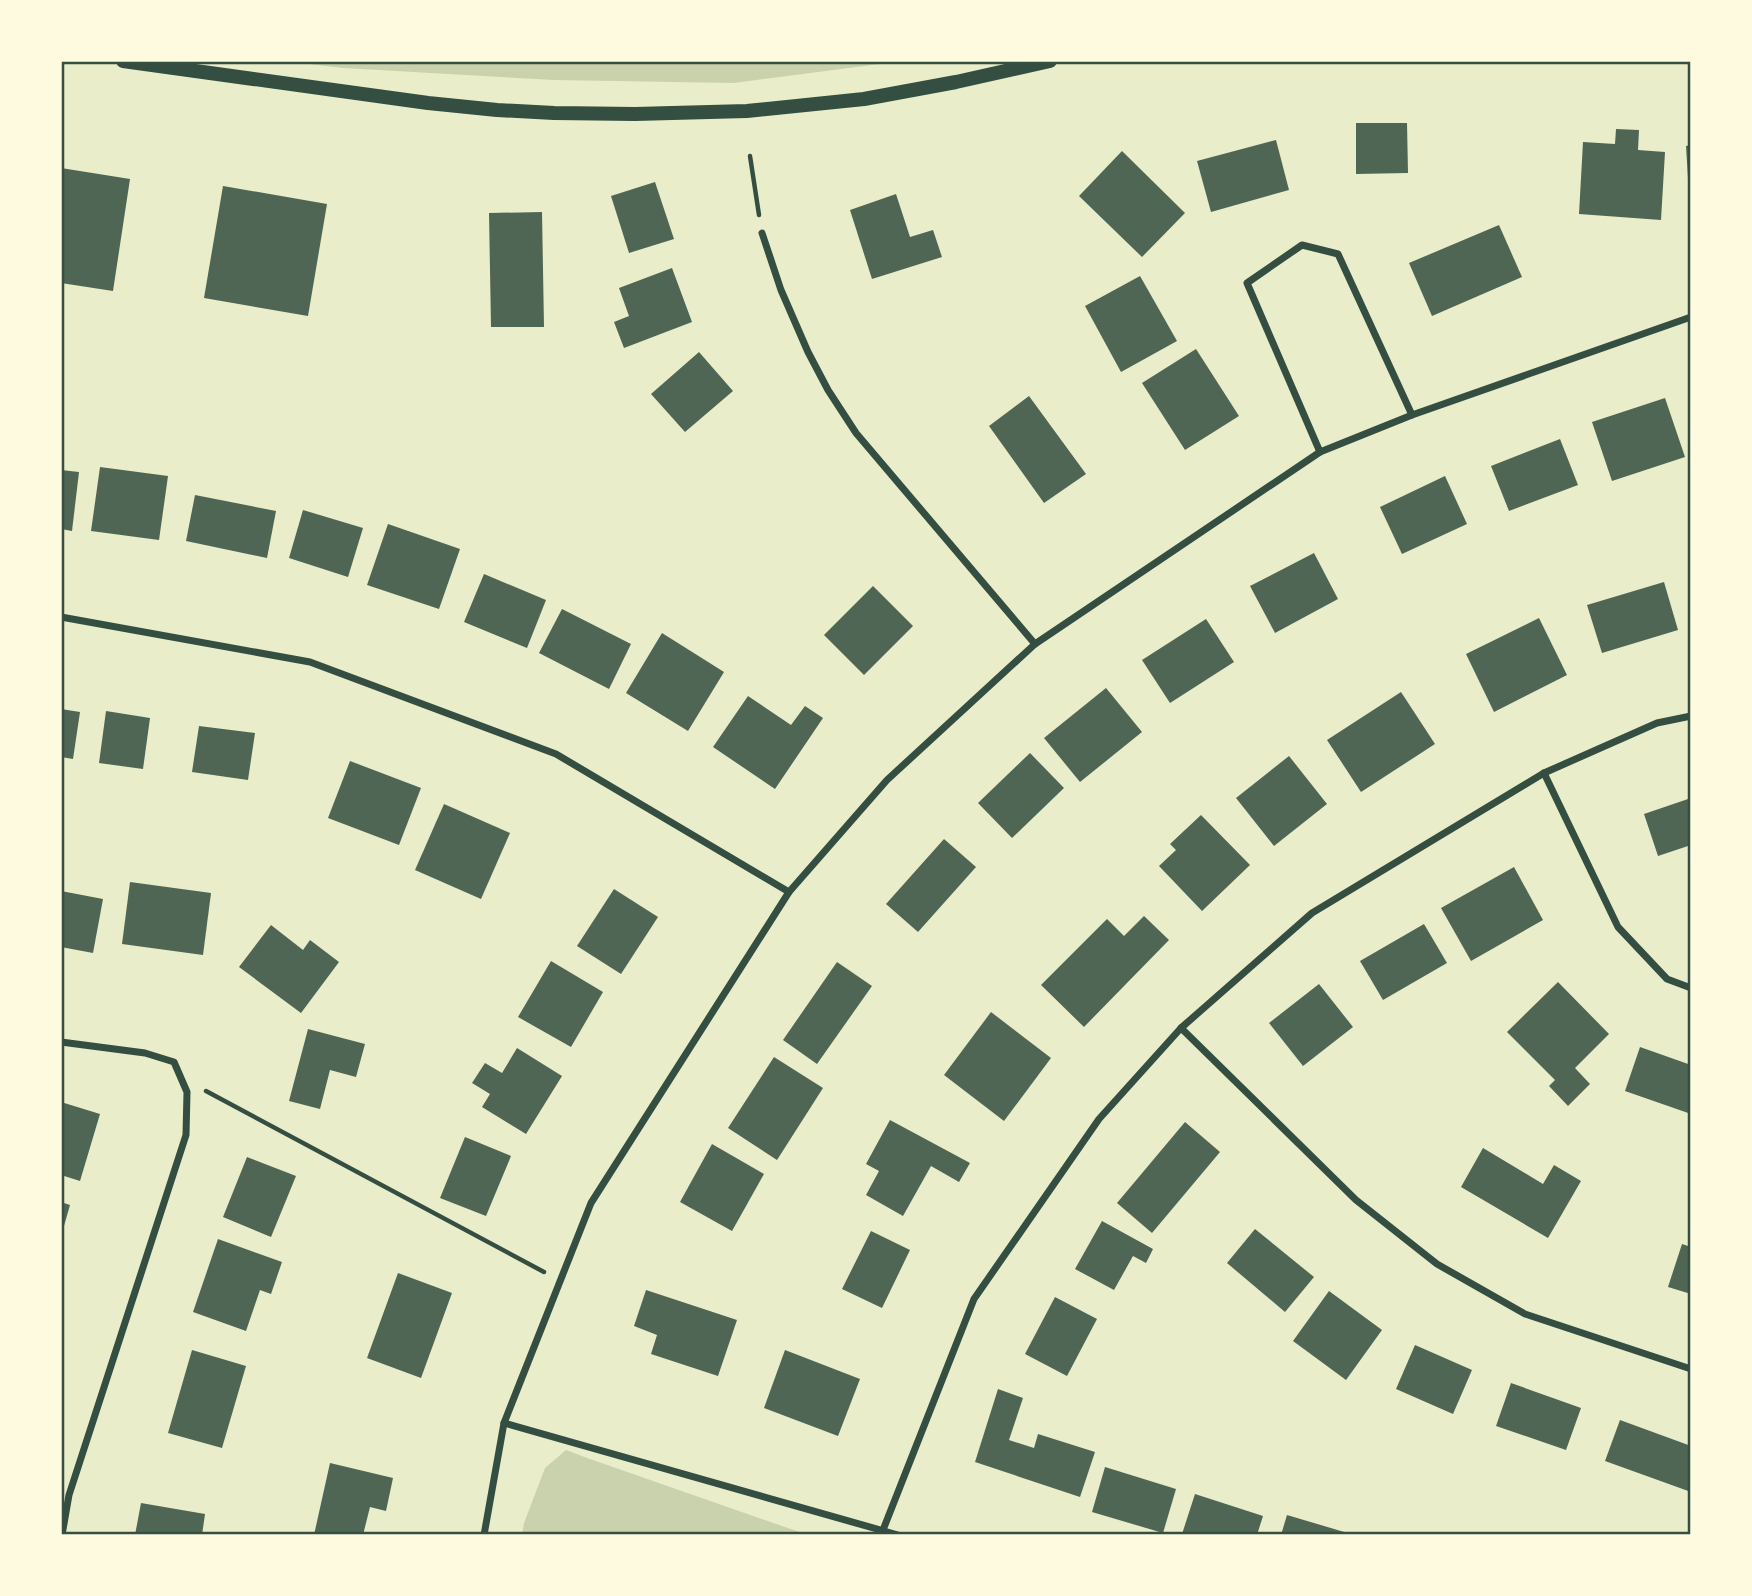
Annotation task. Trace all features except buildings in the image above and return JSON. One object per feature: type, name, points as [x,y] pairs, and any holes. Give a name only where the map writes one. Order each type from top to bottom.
[{"type":"main road","points":[[123,61],[464,107],[554,113],[635,114],[747,111],[852,101],[1050,61]]},
{"type":"street","points":[[762,233],[781,290],[808,352],[828,390],[856,433],[1035,644]]},
{"type":"street","points":[[1320,452],[1247,283],[1302,246],[1338,254],[1412,415]]},
{"type":"street","points":[[484,1535],[504,1423],[591,1203],[789,892],[887,780],[1035,644],[1320,452],[1412,415],[1691,317]]},
{"type":"street","points":[[61,617],[310,662],[556,754],[789,892]]},
{"type":"street","points":[[883,1530],[974,1299],[1099,1119],[1181,1028],[1312,913],[1544,773],[1657,723],[1691,716]]},
{"type":"street","points":[[1544,773],[1618,927],[1667,979],[1691,988]]},
{"type":"street","points":[[1181,1028],[1356,1200],[1437,1264],[1525,1314],[1691,1369]]},
{"type":"street","points":[[61,1042],[145,1053],[174,1062],[187,1092],[186,1135],[69,1495],[62,1535]]},
{"type":"street","points":[[504,1423],[898,1535]]},
{"type":"path","points":[[750,156],[762,233]]},
{"type":"path","points":[[181,1077],[560,1281]]},
{"type":"green space","points":[[283,61],[903,61],[734,83],[554,80],[343,68]]},
{"type":"green space","points":[[566,1450],[808,1535],[522,1535],[545,1468]]}]
